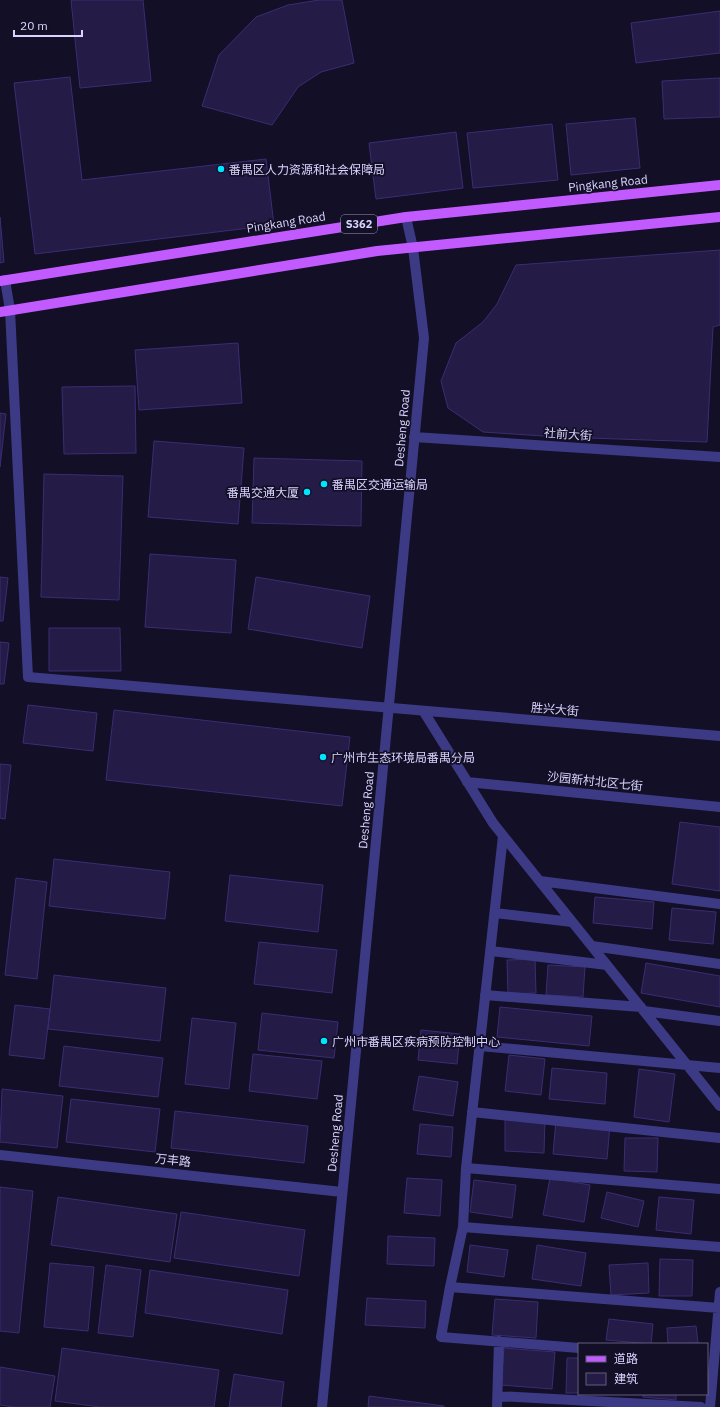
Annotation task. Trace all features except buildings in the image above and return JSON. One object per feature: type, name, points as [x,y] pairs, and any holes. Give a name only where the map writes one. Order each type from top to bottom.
[{"type":"main road","name":"Pingkang Road","points":[[3,280],[406,217],[720,185]]},
{"type":"main road","name":"S362","points":[[0,312],[377,251],[720,217]]},
{"type":"street","name":"Desheng Road","points":[[322,1407],[424,338],[413,248],[406,217]]},
{"type":"street","points":[[3,280],[10,310]]},
{"type":"street","name":"胜兴大街","points":[[10,310],[28,677],[424,712],[720,736]]},
{"type":"street","name":"社前大街","points":[[414,437],[720,457]]},
{"type":"street","points":[[424,712],[493,823],[720,1106]]},
{"type":"street","name":"沙园新村北区七街","points":[[467,782],[720,807]]},
{"type":"street","points":[[503,836],[466,1168],[463,1227],[441,1337],[578,1348]]},
{"type":"street","points":[[540,881],[720,904]]},
{"type":"street","points":[[495,913],[572,922]]},
{"type":"street","points":[[592,946],[720,964]]},
{"type":"street","points":[[490,951],[607,965]]},
{"type":"street","points":[[485,995],[642,1009],[720,1021]]},
{"type":"street","points":[[480,1046],[720,1068]]},
{"type":"street","points":[[472,1112],[720,1138]]},
{"type":"street","name":"万丰路","points":[[0,1155],[342,1192]]},
{"type":"street","points":[[466,1168],[720,1189]]},
{"type":"street","points":[[463,1227],[720,1247]]},
{"type":"street","points":[[450,1287],[719,1308]]},
{"type":"street","points":[[710,1407],[711,1360],[720,1292]]},
{"type":"street","points":[[497,1407],[499,1341]]},
{"type":"street","points":[[498,1396],[701,1407]]},
{"type":"place","name":"番禺区人力资源和社会保障局","points":[[221,169]]},
{"type":"place","name":"番禺区交通运输局","points":[[324,484]]},
{"type":"place","name":"番禺交通大厦","points":[[307,492]]},
{"type":"place","name":"广州市生态环境局番禺分局","points":[[323,757]]},
{"type":"place","name":"广州市番禺区疾病预防控制中心","points":[[324,1041]]}]
